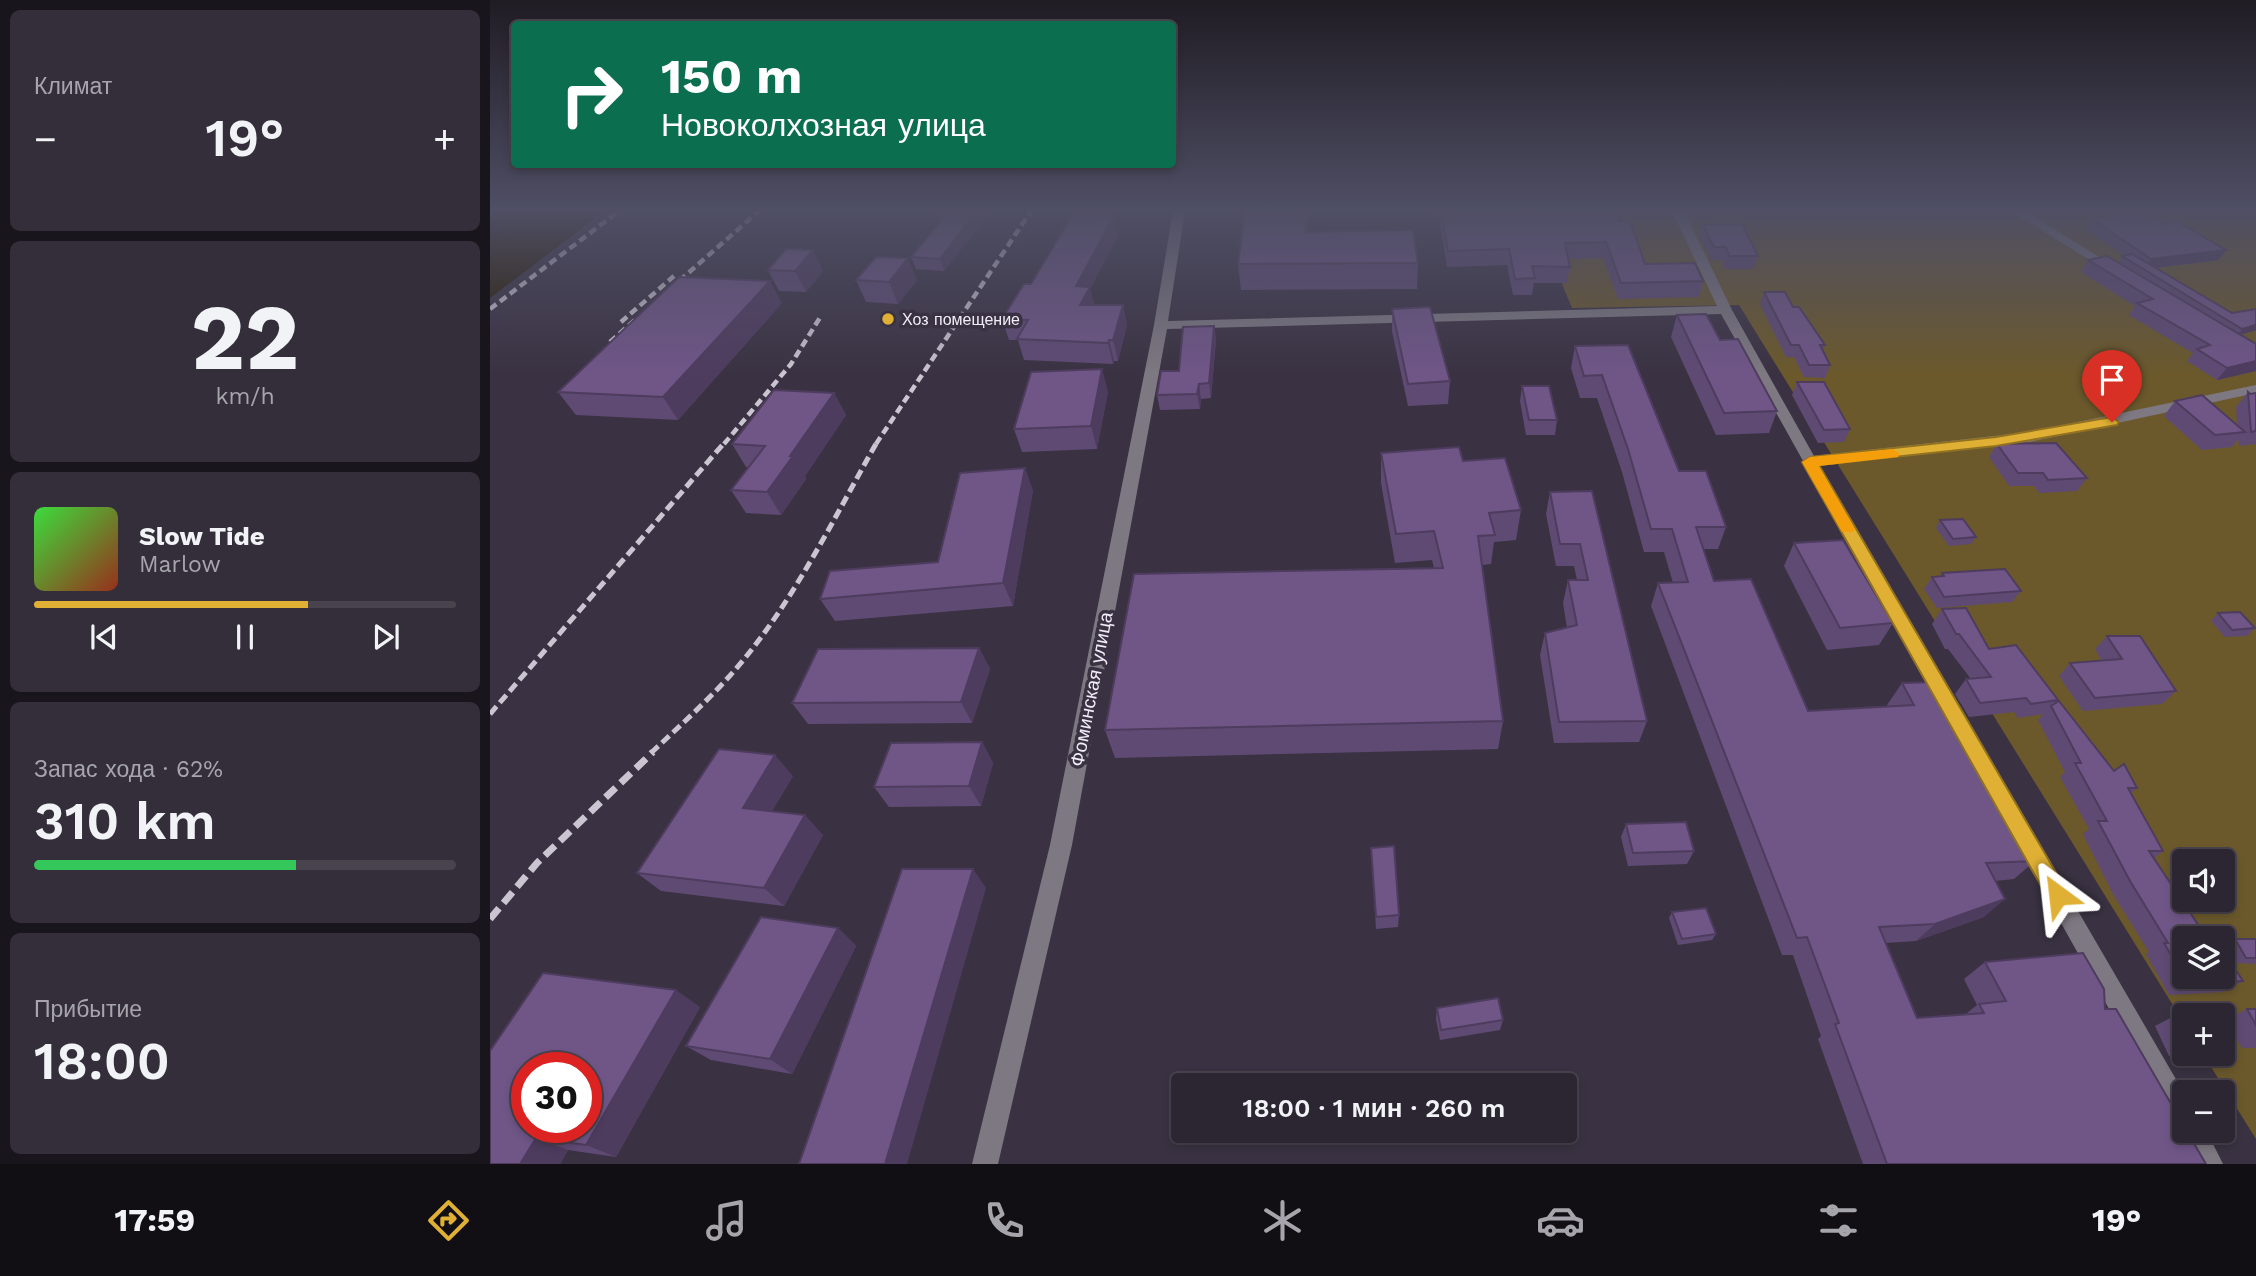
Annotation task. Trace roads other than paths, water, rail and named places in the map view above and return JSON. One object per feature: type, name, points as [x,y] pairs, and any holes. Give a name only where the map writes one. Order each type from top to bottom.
[{"type":"street","name":"Фоминская улица","points":[[985,1164],[1060,845],[1170,265]]},
{"type":"street","points":[[1704,265],[1725,310],[1810,462],[2172,1097]]},
{"type":"street","points":[[2105,265],[2131,281]]},
{"type":"street","points":[[1161,325],[1725,310]]},
{"type":"street","points":[[1810,462],[2030,437],[2256,389]]},
{"type":"street","points":[[2198,1143],[2210,1164]]},
{"type":"railway","points":[[490,309],[547,265]]},
{"type":"railway","points":[[670,289],[697,265]]},
{"type":"railway","points":[[876,444],[995,265]]},
{"type":"railway","points":[[621,322],[674,276]]},
{"type":"railway","points":[[724,444],[791,364],[821,316]]},
{"type":"railway","points":[[610,342],[636,319]]},
{"type":"railway","points":[[490,714],[725,442]]},
{"type":"railway","points":[[651,753],[726,680],[767,629],[817,550],[877,442]]},
{"type":"railway","points":[[490,919],[537,863],[653,752]]},
{"type":"place","name":"Хоз помещение","points":[[888,319]]}]
